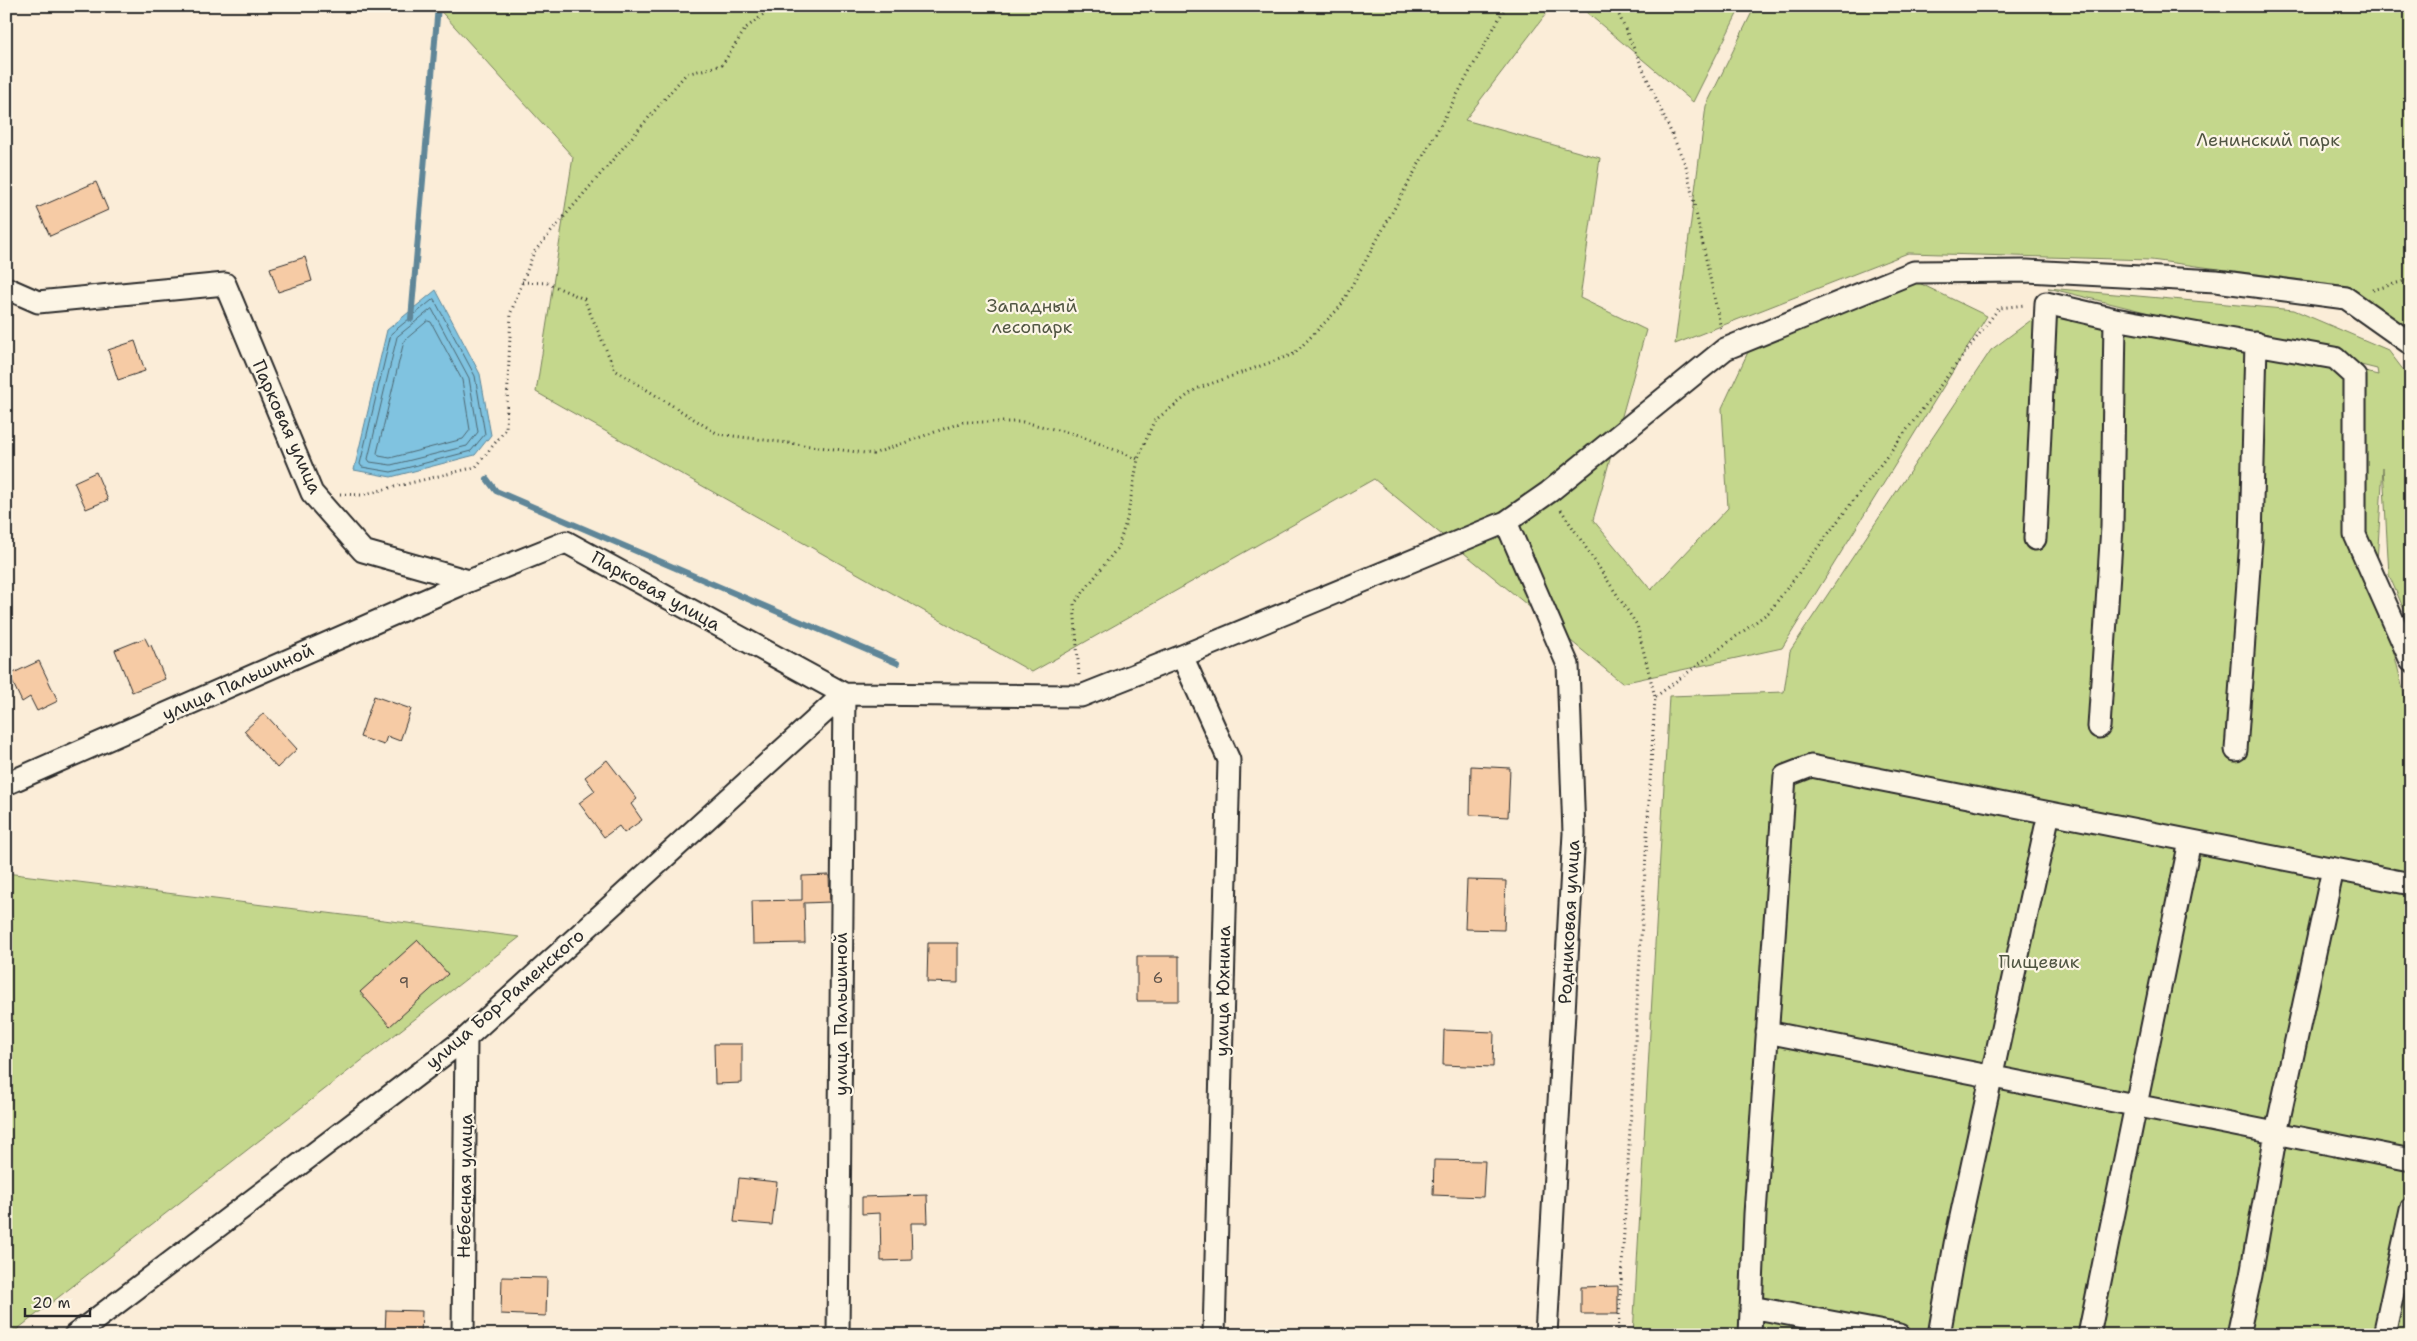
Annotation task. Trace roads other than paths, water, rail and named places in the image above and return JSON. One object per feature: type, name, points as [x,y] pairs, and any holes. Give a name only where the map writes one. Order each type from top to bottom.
[{"type":"street","points":[[844,694],[1081,696],[1506,522],[1549,492],[1725,349],[1914,272],[2027,272],[2216,281],[2346,298],[2411,344]]},
{"type":"street","name":"Парковая улица","points":[[6,288],[38,302],[225,284],[312,492],[363,551],[470,581],[566,542],[844,694]]},
{"type":"street","points":[[2035,539],[2046,303],[2115,319],[2335,358],[2355,376],[2355,535],[2411,661]]},
{"type":"street","points":[[2099,727],[2112,527],[2115,319]]},
{"type":"street","points":[[2236,750],[2250,540],[2256,343]]},
{"type":"street","name":"Родниковая улица","points":[[1506,522],[1568,665],[1574,833],[1546,1335]]},
{"type":"street","name":"улица Пальшиной","points":[[6,784],[470,581]]},
{"type":"street","name":"улица Юхнина","points":[[1182,656],[1229,760],[1214,1335]]},
{"type":"street","name":"улица Пальшиной","points":[[838,1335],[844,694]]},
{"type":"street","name":"улица Бор-Раменского","points":[[82,1332],[466,1038],[844,694]]},
{"type":"street","points":[[1750,1335],[1767,1032],[1785,776],[1811,766],[2411,884]]},
{"type":"street","points":[[1939,1335],[1955,1244],[2049,813]]},
{"type":"street","points":[[2089,1335],[2190,841]]},
{"type":"street","points":[[2238,1335],[2251,1275],[2276,1133],[2333,869]]},
{"type":"street","points":[[1767,1032],[2411,1160]]},
{"type":"street","name":"Небесная улица","points":[[463,1335],[466,1038]]},
{"type":"street","points":[[2384,1335],[2411,1209]]},
{"type":"street","points":[[1751,1307],[1900,1335]]},
{"type":"water","points":[[436,290],[480,374],[491,435],[475,455],[391,477],[354,470],[387,330]]},
{"type":"waterway","points":[[411,319],[438,6]]},
{"type":"waterway","points":[[487,479],[496,491],[897,663]]},
{"type":"park label","name":"Ленинский парк","points":[[2268,140]]},
{"type":"park label","name":"Западный лесопарк","points":[[1032,316]]},
{"type":"park label","name":"Пищевик","points":[[2039,962]]}]
